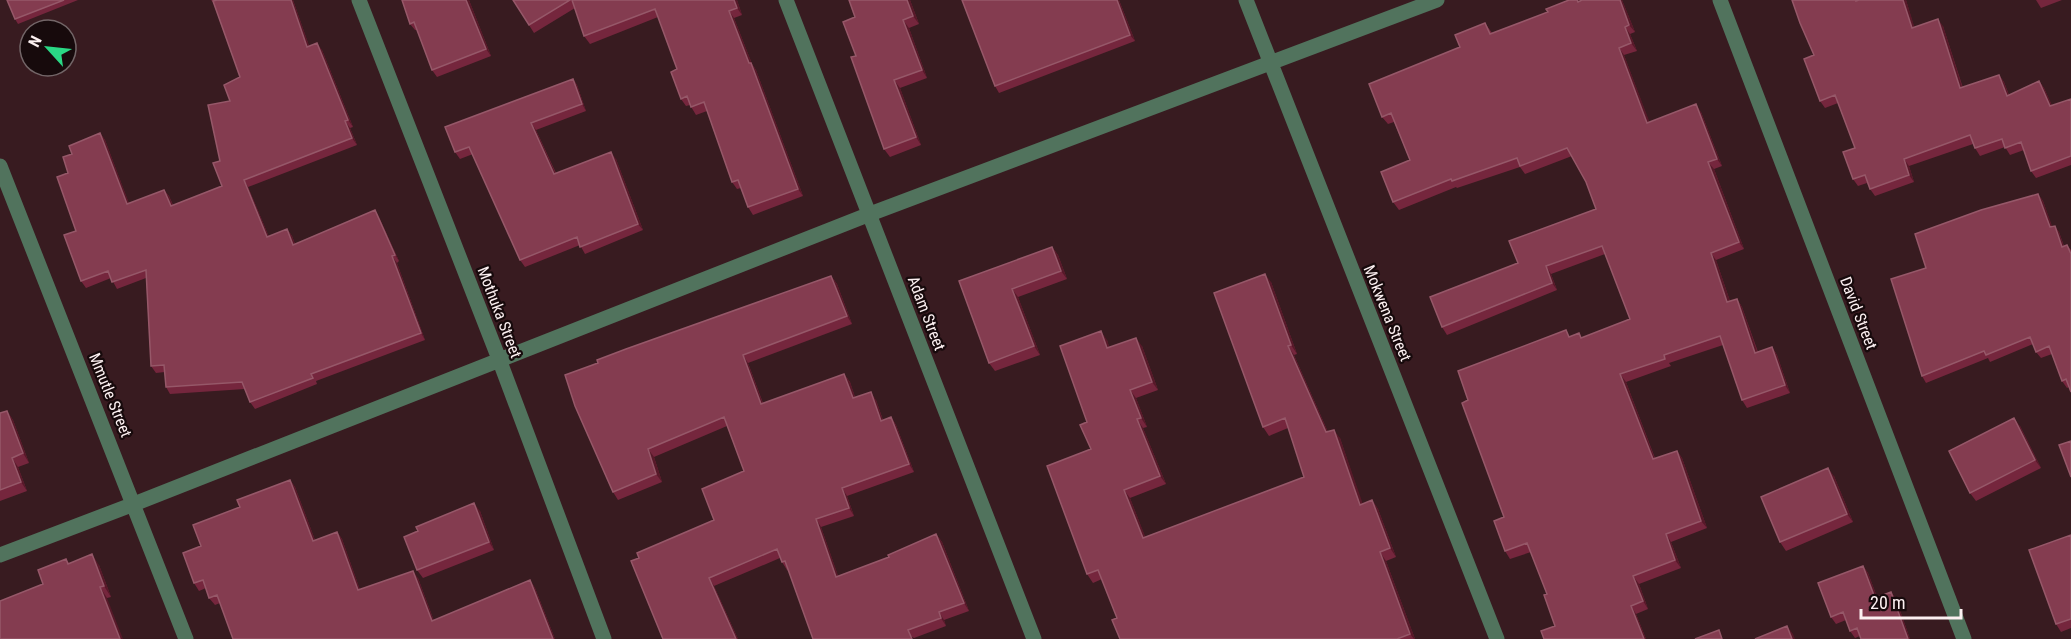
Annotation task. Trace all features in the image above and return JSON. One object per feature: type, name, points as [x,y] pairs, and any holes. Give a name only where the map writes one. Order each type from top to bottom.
[{"type":"street","name":"Mothuka Street","points":[[359,0],[499,359],[604,639]]},
{"type":"street","name":"Adam Street","points":[[786,0],[1034,639]]},
{"type":"street","name":"Mokwena Street","points":[[1246,0],[1497,639]]},
{"type":"street","points":[[0,555],[870,214],[1437,0]]},
{"type":"street","name":"David Street","points":[[1720,0],[1964,639]]},
{"type":"street","name":"Mmutle Street","points":[[0,166],[186,639]]},
{"type":"building","points":[[7,0],[64,0],[15,19]]},
{"type":"building","points":[[291,0],[307,47],[317,43],[348,120],[345,121],[352,138],[244,180],[267,237],[287,229],[293,245],[375,210],[395,255],[392,256],[421,333],[311,374],[313,378],[250,402],[242,382],[166,387],[164,365],[151,366],[146,270],[112,282],[108,271],[81,281],[64,235],[76,231],[57,177],[68,173],[63,157],[72,154],[69,146],[100,133],[127,204],[164,190],[171,206],[222,186],[213,163],[220,161],[208,105],[230,101],[224,85],[240,77],[213,1]]},
{"type":"building","points":[[402,0],[466,0],[486,49],[432,70],[414,22],[410,24]]},
{"type":"building","points":[[513,0],[570,0],[529,25]]},
{"type":"building","points":[[572,0],[734,0],[737,8],[729,11],[798,189],[748,207],[738,180],[732,182],[704,102],[691,107],[687,96],[681,99],[671,72],[677,69],[655,9],[584,36]]},
{"type":"building","points":[[849,0],[907,0],[913,16],[903,20],[922,70],[894,80],[916,137],[884,149],[851,57],[856,56],[843,22],[855,17]]},
{"type":"building","points":[[962,0],[1117,0],[1130,35],[995,86]]},
{"type":"building","points":[[1569,0],[1578,2],[1582,0],[1620,0],[1629,25],[1625,27],[1631,43],[1619,48],[1647,123],[1696,104],[1717,159],[1708,162],[1739,242],[1711,253],[1727,302],[1737,299],[1755,353],[1772,347],[1785,385],[1742,400],[1720,336],[1664,355],[1665,359],[1620,374],[1653,459],[1677,451],[1701,521],[1666,534],[1675,560],[1633,576],[1643,601],[1631,606],[1644,639],[1544,639],[1541,631],[1555,626],[1544,595],[1547,594],[1527,543],[1505,551],[1494,521],[1504,517],[1462,403],[1468,400],[1458,371],[1566,330],[1569,337],[1579,333],[1581,338],[1630,319],[1602,246],[1546,266],[1552,283],[1442,327],[1430,297],[1518,263],[1509,241],[1596,209],[1586,182],[1567,148],[1520,166],[1517,158],[1452,181],[1451,179],[1393,202],[1381,172],[1410,160],[1391,113],[1382,117],[1369,84],[1460,47],[1455,35],[1485,23],[1490,34],[1548,12],[1546,9]]},
{"type":"building","points":[[1792,0],[1903,0],[1912,28],[1938,19],[1960,88],[1999,75],[2007,96],[2039,81],[2050,106],[2071,99],[2071,156],[2031,171],[2021,142],[2005,148],[2002,139],[1975,148],[1970,135],[1904,159],[1909,175],[1870,189],[1865,175],[1853,179],[1843,152],[1855,148],[1835,95],[1820,101],[1804,59],[1814,55]]},
{"type":"building","points":[[573,79],[582,104],[531,123],[554,174],[611,152],[638,224],[580,247],[577,237],[520,260],[469,147],[455,152],[445,127]]},
{"type":"building","points":[[2038,194],[2050,227],[2055,226],[2062,247],[2067,245],[2071,254],[2071,392],[2066,379],[2062,381],[2049,346],[2036,352],[2030,337],[1986,355],[1984,351],[1922,376],[1891,279],[1926,268],[1915,234],[1981,210]]},
{"type":"building","points":[[1052,247],[1061,271],[1012,289],[1034,346],[989,363],[959,281]]},
{"type":"building","points":[[1265,274],[1291,345],[1288,346],[1326,432],[1334,430],[1360,505],[1372,500],[1390,548],[1380,552],[1410,634],[1397,639],[1120,639],[1112,620],[1117,618],[1098,570],[1087,574],[1047,466],[1091,449],[1080,425],[1087,422],[1060,346],[1101,331],[1107,348],[1136,338],[1152,382],[1130,390],[1141,418],[1137,419],[1160,476],[1124,490],[1143,538],[1304,477],[1285,418],[1263,427],[1214,293]]},
{"type":"building","points":[[831,276],[847,316],[743,355],[761,404],[844,374],[853,398],[871,392],[881,421],[891,417],[909,464],[842,488],[849,508],[816,519],[836,577],[889,557],[888,555],[936,534],[964,603],[939,612],[941,618],[908,630],[912,639],[813,639],[785,561],[782,562],[777,549],[709,578],[736,639],[663,639],[631,561],[639,558],[637,553],[714,520],[702,489],[744,471],[724,417],[648,449],[656,474],[613,492],[575,406],[565,375],[598,363],[597,360],[626,349]]},
{"type":"building","points":[[7,411],[23,453],[12,458],[21,482],[0,490],[0,413]]},
{"type":"building","points":[[2014,418],[2035,460],[1970,493],[1949,451]]},
{"type":"building","points":[[2071,441],[2071,477],[2059,445]]},
{"type":"building","points":[[1828,468],[1847,514],[1780,542],[1761,497]]},
{"type":"building","points":[[290,480],[313,541],[337,532],[358,590],[413,571],[432,621],[530,580],[553,639],[233,639],[217,595],[209,598],[203,580],[194,583],[183,553],[201,546],[193,525],[240,507],[237,500]]},
{"type":"building","points":[[474,503],[489,542],[417,570],[404,537],[418,531],[416,527]]},
{"type":"building","points":[[2071,535],[2071,619],[2056,624],[2029,550]]},
{"type":"building","points":[[92,554],[104,586],[100,587],[120,639],[0,639],[0,601],[43,584],[38,570],[66,559],[68,564]]},
{"type":"building","points":[[1863,566],[1875,598],[1891,592],[1908,639],[1861,639],[1857,628],[1850,631],[1843,612],[1831,617],[1818,583]]},
{"type":"building","points":[[1787,626],[1792,639],[1755,639]]},
{"type":"building","points":[[1719,630],[1722,639],[1695,639]]}]
